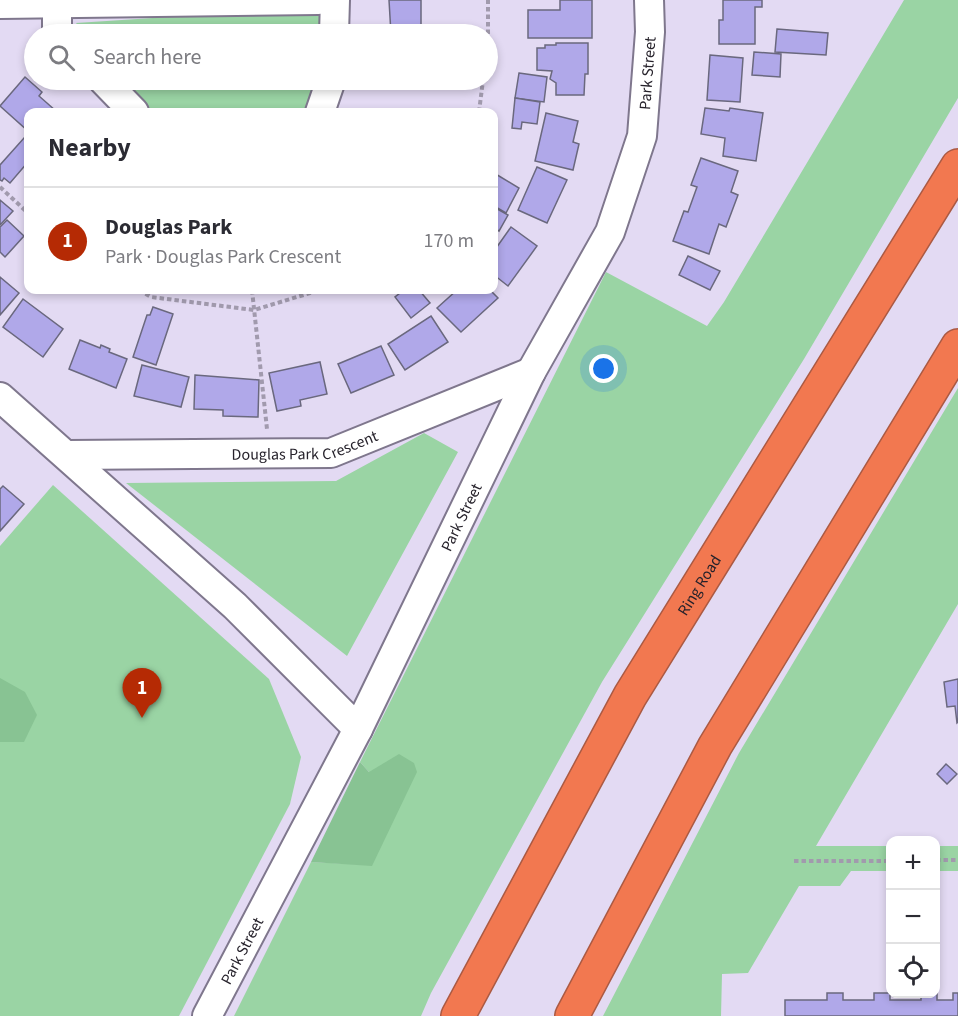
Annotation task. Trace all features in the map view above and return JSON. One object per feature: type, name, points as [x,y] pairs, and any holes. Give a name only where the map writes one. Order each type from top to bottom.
[{"type":"highway","name":"Ring Road","points":[[458,1016],[630,696],[958,166]]},
{"type":"highway","points":[[572,1016],[715,746],[958,346]]},
{"type":"street","points":[[0,4],[318,0]]},
{"type":"street","points":[[334,0],[334,24]]},
{"type":"street","name":"Park Street","points":[[207,1016],[358,729],[531,372],[610,232],[642,136],[650,32],[650,0]]},
{"type":"street","points":[[57,4],[57,24]]},
{"type":"street","points":[[113,90],[130,108]]},
{"type":"street","points":[[321,108],[328,90]]},
{"type":"street","name":"Douglas Park Crescent","points":[[68,455],[331,453],[531,372]]},
{"type":"street","points":[[0,397],[68,455],[235,606],[358,729]]},
{"type":"path","points":[[488,0],[488,24]]},
{"type":"path","points":[[480,108],[482,90]]},
{"type":"path","points":[[0,187],[24,209]]},
{"type":"path","points":[[146,294],[151,297],[254,310],[307,294]]},
{"type":"path","points":[[252,294],[269,454]]},
{"type":"path","points":[[940,861],[958,860]]},
{"type":"path","points":[[794,861],[886,861]]},
{"type":"green space","points":[[904,0],[958,0],[958,98],[804,359],[602,682],[431,993],[421,1016],[234,1016],[311,862],[372,865],[369,772],[360,762],[606,272],[707,326],[724,302]]},
{"type":"green space","points":[[323,7],[323,24],[76,23]]},
{"type":"green space","points":[[130,90],[315,90],[309,108],[145,108]]},
{"type":"green space","points":[[958,388],[958,604],[816,846],[886,846],[886,871],[851,871],[840,886],[799,886],[748,973],[722,974],[721,1016],[603,1016],[739,753]]},
{"type":"green space","points":[[424,433],[458,452],[347,656],[126,483],[336,481]]},
{"type":"green space","points":[[53,485],[269,679],[301,757],[290,804],[179,1016],[0,1016],[0,546]]},
{"type":"green space","points":[[0,678],[25,692],[37,715],[24,742],[0,742]]},
{"type":"green space","points":[[399,754],[414,763],[417,772],[372,866],[311,862],[360,762],[369,772]]},
{"type":"green space","points":[[940,846],[958,846],[958,871],[940,871]]},
{"type":"building","points":[[389,0],[421,0],[421,24],[390,24]]},
{"type":"building","points":[[560,0],[592,0],[592,38],[528,38],[528,10],[560,10]]},
{"type":"building","points":[[723,0],[762,0],[762,7],[755,7],[755,44],[719,44],[719,20],[723,20]]},
{"type":"building","points":[[777,29],[828,33],[826,55],[775,52]]},
{"type":"building","points":[[556,43],[588,43],[588,74],[585,74],[584,95],[556,95],[556,83],[550,79],[552,71],[537,70],[537,48],[545,48],[545,45],[556,45]]},
{"type":"building","points":[[754,52],[781,54],[780,77],[752,75]]},
{"type":"building","points":[[710,55],[743,58],[740,102],[707,100]]},
{"type":"building","points":[[519,73],[547,77],[544,102],[515,98]]},
{"type":"building","points":[[24,78],[24,90],[40,90],[42,92],[39,96],[53,108],[24,108],[24,127],[0,106]]},
{"type":"building","points":[[515,98],[540,102],[537,124],[522,122],[521,129],[512,128]]},
{"type":"building","points":[[705,108],[729,111],[730,108],[763,113],[756,161],[723,156],[725,138],[701,134]]},
{"type":"building","points":[[546,113],[578,121],[573,142],[579,144],[573,170],[535,161]]},
{"type":"building","points":[[24,138],[24,167],[10,183],[4,178],[0,180],[0,165]]},
{"type":"building","points":[[701,158],[738,171],[731,192],[738,195],[726,227],[719,224],[709,254],[673,241],[684,211],[688,212],[697,187],[691,185]]},
{"type":"building","points":[[537,167],[567,180],[547,223],[518,210]]},
{"type":"building","points":[[498,175],[519,188],[506,213],[498,208]]},
{"type":"building","points":[[0,200],[13,211],[0,225]]},
{"type":"building","points":[[498,209],[508,215],[498,230]]},
{"type":"building","points":[[7,220],[24,236],[5,257],[0,252],[0,227]]},
{"type":"building","points":[[511,227],[537,246],[508,286],[498,278],[498,245]]},
{"type":"building","points":[[688,256],[720,271],[710,290],[679,275]]},
{"type":"building","points":[[0,277],[19,293],[0,315]]},
{"type":"building","points":[[399,294],[422,294],[430,303],[411,318],[395,297]]},
{"type":"building","points":[[453,294],[494,294],[498,298],[461,332],[437,308]]},
{"type":"building","points":[[23,299],[63,329],[43,357],[3,327]]},
{"type":"building","points":[[153,307],[173,314],[156,365],[133,357],[147,315],[150,315]]},
{"type":"building","points":[[431,316],[448,342],[405,370],[388,344]]},
{"type":"building","points":[[80,340],[100,348],[101,345],[110,349],[109,352],[127,359],[116,388],[69,369]]},
{"type":"building","points":[[381,346],[394,375],[351,393],[338,364]]},
{"type":"building","points":[[320,362],[327,394],[300,400],[301,406],[277,411],[269,373]]},
{"type":"building","points":[[142,365],[189,377],[181,407],[134,396]]},
{"type":"building","points":[[195,375],[259,380],[258,417],[223,416],[223,410],[194,409]]},
{"type":"building","points":[[3,486],[24,504],[0,531],[0,489]]},
{"type":"building","points":[[958,679],[957,723],[955,706],[947,707],[944,682]]},
{"type":"building","points":[[946,764],[957,774],[947,784],[937,774]]},
{"type":"building","points":[[827,993],[843,993],[843,1000],[874,1000],[874,993],[886,993],[886,998],[890,1000],[937,998],[937,1000],[953,1000],[953,993],[958,993],[958,1016],[785,1016],[785,1000],[827,1000]]},
{"type":"place","name":"Douglas Park","points":[[142,718]]}]
